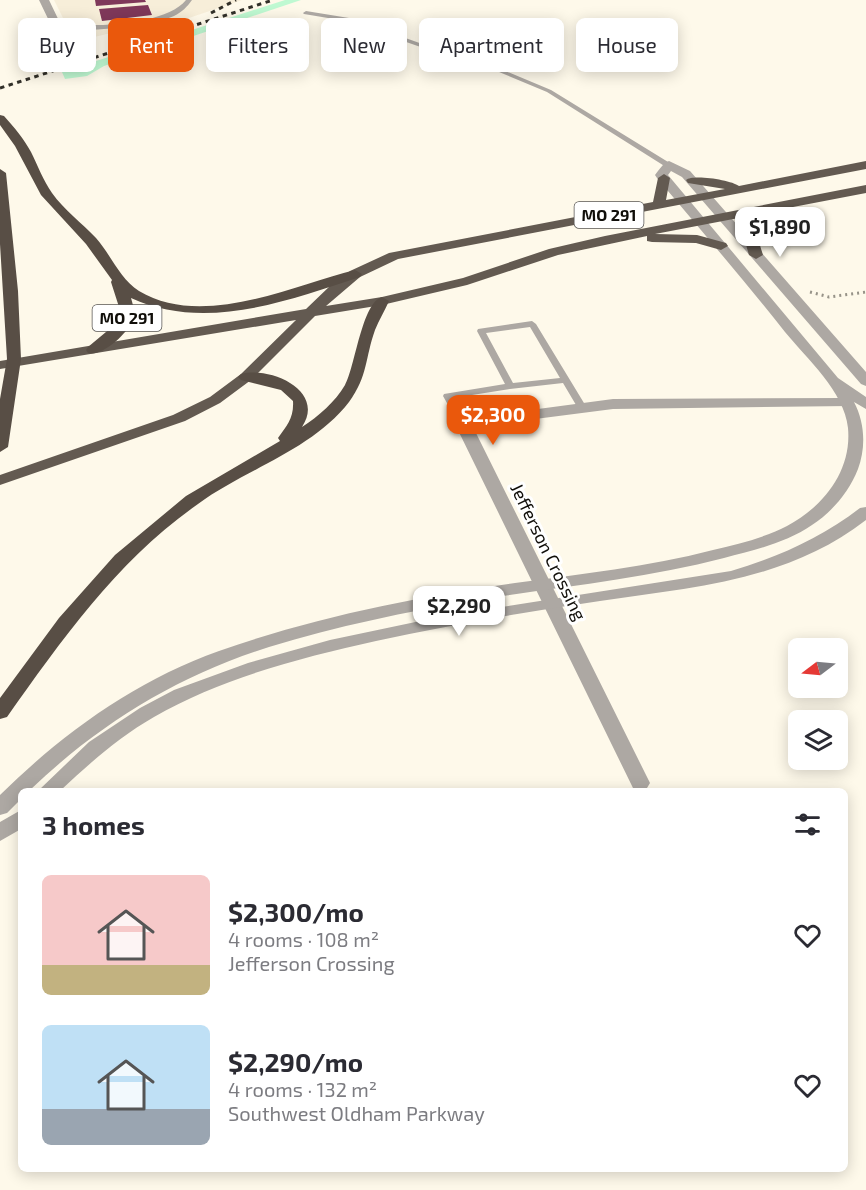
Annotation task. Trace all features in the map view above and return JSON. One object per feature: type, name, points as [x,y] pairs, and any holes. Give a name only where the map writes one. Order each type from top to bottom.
[{"type":"highway","name":"MO 291","points":[[0,117],[18,140],[47,195],[60,212],[97,248],[115,274],[134,293],[160,304],[216,308],[256,304],[292,295],[355,274],[394,256],[866,165]]},
{"type":"highway","points":[[659,206],[667,172]]},
{"type":"highway","points":[[0,173],[11,291],[14,359],[0,447]]},
{"type":"highway","points":[[692,180],[730,186],[762,186]]},
{"type":"highway","name":"MO 291","points":[[0,365],[382,301],[467,281],[554,252],[605,240],[866,189]]},
{"type":"highway","points":[[756,255],[750,226],[752,218],[764,208]]},
{"type":"highway","points":[[605,240],[683,238],[706,241],[721,246]]},
{"type":"highway","name":"MO 291","points":[[93,350],[122,327],[127,319],[129,307],[115,274]]},
{"type":"highway","points":[[0,480],[179,418],[215,400],[246,377],[336,288],[355,274]]},
{"type":"highway","points":[[0,712],[65,622],[121,559],[192,500],[268,456],[324,419],[342,400],[354,383],[368,330],[382,301]]},
{"type":"highway","points":[[246,377],[279,382],[291,388],[300,399],[302,409],[298,425],[268,456]]},
{"type":"street","points":[[44,0],[53,18]]},
{"type":"street","points":[[667,172],[686,174],[692,180],[866,381]]},
{"type":"street","points":[[21,788],[53,757],[98,721],[144,692],[204,663],[245,648],[367,614],[621,574],[742,548],[796,528],[832,499],[851,466],[856,434],[853,416],[826,374],[682,201],[667,172]]},
{"type":"street","points":[[826,374],[866,404]]},
{"type":"street","points":[[463,424],[614,404],[845,403],[856,407],[866,415]]},
{"type":"street","name":"Jefferson Crossing","points":[[463,424],[640,783]]},
{"type":"street","points":[[51,788],[113,734],[175,698],[257,665],[338,644],[483,613],[715,580],[751,572],[824,541],[851,525],[866,512]]},
{"type":"street","points":[[245,648],[257,665]]},
{"type":"street","points":[[0,808],[18,791]]},
{"type":"street","points":[[0,833],[18,820]]},
{"type":"lane","points":[[96,25],[148,21],[182,9],[189,0]]},
{"type":"lane","points":[[306,13],[347,19],[457,58],[499,70],[549,91],[667,172]]},
{"type":"lane","points":[[510,386],[481,331],[532,324],[582,408]]},
{"type":"lane","points":[[463,424],[447,396],[565,380]]},
{"type":"path","points":[[804,285],[811,293],[819,297],[866,292]]},
{"type":"shaded area","points":[[54,0],[242,0],[189,18],[108,18],[108,34],[96,37],[96,18],[63,18]]},
{"type":"green space","points":[[285,0],[301,0],[247,18],[229,18]]},
{"type":"green space","points":[[206,26],[206,32],[194,36],[194,29]]},
{"type":"green space","points":[[108,57],[108,65],[96,71],[96,61]]},
{"type":"green space","points":[[62,72],[94,72],[87,76],[65,79]]},
{"type":"building","points":[[95,0],[145,0],[146,2],[96,6]]},
{"type":"building","points":[[148,5],[152,15],[108,18],[108,20],[102,21],[99,9]]},
{"type":"railway","points":[[211,13],[236,0]]},
{"type":"railway","points":[[0,88],[273,0]]}]
